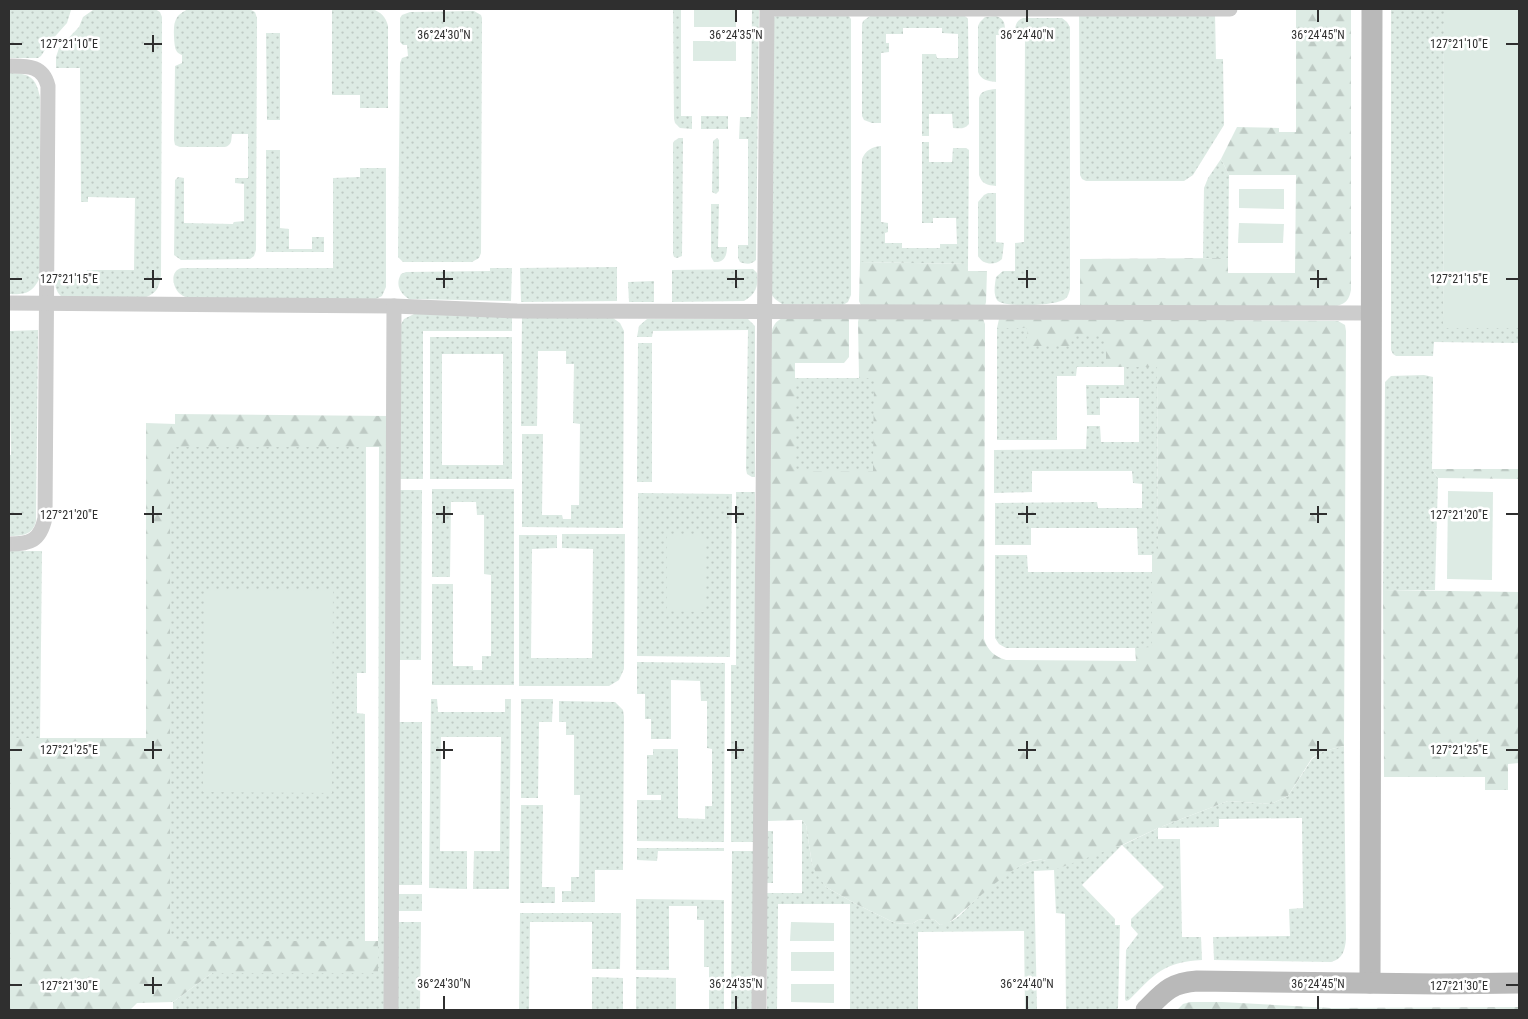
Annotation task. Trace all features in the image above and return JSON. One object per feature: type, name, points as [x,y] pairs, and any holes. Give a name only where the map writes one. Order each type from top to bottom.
[{"type":"street","points":[[759,1010],[767,9],[1230,10]]},
{"type":"street","points":[[1370,983],[1372,9]]},
{"type":"street","points":[[9,66],[24,66],[40,71],[46,78],[48,86],[45,518],[43,529],[33,540],[24,544],[9,544]]},
{"type":"street","points":[[9,303],[394,306],[517,311],[1371,313]]},
{"type":"street","points":[[391,1010],[394,306]]},
{"type":"street","points":[[1146,1010],[1166,990],[1176,984],[1210,980],[1519,983]]},
{"type":"green space","points":[[9,9],[71,10],[67,23],[50,42],[41,56],[38,58],[9,58]]},
{"type":"green space","points":[[155,9],[160,12],[162,17],[161,276],[157,289],[153,294],[146,297],[62,297],[55,285],[55,276],[86,276],[87,270],[134,270],[135,198],[88,197],[88,202],[81,202],[80,68],[56,68],[56,57],[59,48],[79,27],[83,17],[93,10]]},
{"type":"green space","points":[[189,9],[249,9],[255,12],[257,18],[256,250],[254,256],[250,259],[181,260],[174,255],[175,180],[178,177],[184,178],[184,223],[233,224],[234,222],[244,221],[244,184],[235,183],[235,178],[248,178],[248,134],[232,134],[230,144],[225,147],[180,147],[175,145],[175,66],[182,63],[182,55],[175,48],[174,24],[182,12]]},
{"type":"green space","points":[[332,9],[372,9],[380,13],[386,20],[388,26],[388,108],[360,108],[360,95],[332,95]]},
{"type":"green space","points":[[673,9],[681,9],[681,116],[692,116],[692,129],[680,128],[674,119]]},
{"type":"green space","points":[[694,9],[736,9],[736,27],[694,27]]},
{"type":"green space","points":[[752,9],[759,9],[756,260],[748,264],[740,262],[738,258],[738,245],[748,245],[748,139],[739,139],[740,117],[751,117]]},
{"type":"green space","points":[[1296,9],[1351,9],[1351,290],[1347,300],[1337,306],[1080,306],[1080,259],[1228,258],[1228,273],[1295,273],[1296,175],[1229,175],[1221,159],[1237,127],[1279,128],[1279,132],[1296,132]]},
{"type":"green space","points":[[1391,9],[1444,9],[1443,328],[1519,328],[1519,343],[1434,342],[1433,356],[1396,356],[1391,350]]},
{"type":"green space","points":[[1444,9],[1519,9],[1519,328],[1443,328]]},
{"type":"green space","points":[[474,11],[481,15],[482,18],[481,253],[479,258],[472,262],[403,262],[398,257],[400,63],[402,58],[408,56],[407,45],[403,45],[400,42],[400,18],[402,15],[410,12]]},
{"type":"green space","points":[[1079,14],[1215,14],[1216,59],[1223,59],[1224,125],[1193,175],[1184,181],[1086,181],[1082,179],[1080,175]]},
{"type":"green space","points":[[776,15],[849,16],[851,19],[851,295],[848,302],[843,305],[782,304],[771,294],[772,20]]},
{"type":"green space","points":[[870,16],[965,16],[968,19],[969,124],[967,126],[953,128],[952,114],[929,114],[929,136],[922,136],[922,54],[936,54],[937,58],[958,58],[958,34],[942,33],[942,28],[903,28],[903,34],[886,34],[889,52],[881,53],[881,123],[872,123],[864,120],[862,116],[862,25],[863,21]]},
{"type":"green space","points":[[996,16],[1003,21],[1005,35],[996,35],[996,82],[988,81],[979,75],[978,72],[978,26],[985,17]]},
{"type":"green space","points":[[1062,18],[1070,27],[1070,289],[1067,297],[1060,301],[1030,305],[1001,303],[997,300],[995,292],[996,277],[1003,271],[1015,271],[1015,243],[1024,242],[1025,35],[1015,35],[1015,27],[1020,19]]},
{"type":"green space","points":[[266,33],[280,33],[280,120],[267,120]]},
{"type":"green space","points":[[693,41],[736,41],[736,61],[693,61]]},
{"type":"green space","points":[[9,73],[27,75],[34,81],[40,97],[40,277],[31,290],[15,294],[9,294]]},
{"type":"green space","points":[[996,89],[996,186],[985,183],[979,175],[979,98],[983,92]]},
{"type":"green space","points":[[701,116],[728,116],[728,129],[701,129]]},
{"type":"green space","points":[[679,138],[683,138],[682,256],[677,258],[673,254],[673,144]]},
{"type":"green space","points":[[717,138],[719,140],[719,191],[716,194],[712,192],[713,141]]},
{"type":"green space","points":[[922,142],[929,142],[929,162],[952,162],[953,148],[966,148],[969,150],[968,264],[860,262],[862,159],[867,151],[878,146],[881,146],[881,222],[888,223],[885,243],[902,243],[902,248],[940,248],[940,244],[957,244],[956,218],[933,218],[933,223],[922,223]]},
{"type":"green space","points":[[266,150],[280,150],[280,228],[289,229],[289,249],[312,249],[312,237],[324,237],[324,252],[266,252]]},
{"type":"green space","points":[[1221,159],[1229,175],[1228,258],[1203,258],[1204,188],[1208,178]]},
{"type":"green space","points":[[360,168],[386,168],[386,287],[382,296],[376,299],[195,299],[188,298],[179,293],[173,279],[175,272],[182,268],[333,268],[333,178],[360,177]]},
{"type":"green space","points":[[1239,189],[1284,189],[1284,209],[1239,208]]},
{"type":"green space","points":[[988,193],[996,193],[996,242],[1004,243],[1002,259],[993,264],[986,263],[978,256],[978,202]]},
{"type":"green space","points":[[711,204],[719,204],[718,247],[727,247],[724,258],[717,262],[714,262],[711,257]]},
{"type":"green space","points":[[1239,223],[1284,224],[1283,243],[1238,243]]},
{"type":"green space","points":[[860,262],[968,264],[968,271],[987,271],[985,306],[861,305],[859,301]]},
{"type":"green space","points":[[617,267],[617,301],[521,302],[520,268]]},
{"type":"green space","points":[[490,268],[512,268],[511,301],[409,299],[401,291],[398,282],[401,274],[406,272],[490,271]]},
{"type":"green space","points":[[753,269],[757,273],[757,286],[751,296],[744,301],[672,302],[672,270]]},
{"type":"green space","points":[[654,281],[654,302],[629,302],[628,282]]},
{"type":"green space","points":[[416,313],[512,313],[512,331],[423,331],[423,479],[400,479],[400,326],[404,319]]},
{"type":"green space","points":[[522,314],[613,318],[620,323],[624,331],[623,528],[522,527],[522,434],[543,434],[542,515],[562,515],[563,519],[571,519],[571,505],[579,505],[580,424],[573,423],[574,364],[566,364],[566,351],[538,351],[537,426],[521,426]]},
{"type":"green space","points":[[859,317],[983,319],[985,324],[984,639],[987,647],[992,652],[1006,660],[1136,661],[1135,648],[1152,647],[1152,555],[1158,554],[1157,367],[1106,367],[1106,334],[1072,334],[1071,346],[1027,346],[1027,328],[997,328],[999,319],[1338,321],[1345,325],[1344,746],[1324,751],[1312,758],[1288,796],[1271,804],[1228,801],[1158,828],[1122,845],[1054,870],[1046,861],[1036,860],[1023,864],[995,884],[947,924],[940,925],[935,920],[926,919],[918,920],[912,924],[895,923],[826,887],[812,864],[806,825],[802,820],[768,821],[767,530],[771,334],[775,324],[783,318],[849,319],[849,357],[844,363],[795,363],[795,471],[873,471],[874,378],[859,378]]},
{"type":"green space","points":[[647,319],[748,319],[755,326],[755,477],[747,474],[746,469],[748,330],[653,331],[652,337],[637,337],[639,326]]},
{"type":"green space","points":[[997,328],[1027,328],[1027,346],[1071,346],[1071,334],[1106,334],[1106,367],[1077,367],[1076,376],[1057,376],[1057,440],[997,440]]},
{"type":"green space","points":[[38,330],[36,521],[35,526],[30,532],[18,536],[9,536],[9,455],[11,455],[9,331]]},
{"type":"green space","points":[[430,337],[512,337],[512,479],[430,479]],"holes":[[[442,354],[503,354],[503,465],[442,465]]]},
{"type":"green space","points":[[638,343],[652,343],[652,482],[637,482]]},
{"type":"green space","points":[[1157,366],[1158,555],[1138,555],[1137,528],[1031,528],[1031,545],[995,545],[995,503],[1097,502],[1098,508],[1142,508],[1142,484],[1133,483],[1132,471],[1032,471],[1032,492],[994,493],[994,450],[1086,449],[1087,426],[1100,426],[1101,442],[1139,442],[1139,398],[1100,398],[1100,415],[1087,415],[1086,385],[1124,385],[1124,367]]},
{"type":"green space","points":[[1424,375],[1433,377],[1432,469],[1438,478],[1435,590],[1383,590],[1385,382],[1391,376]]},
{"type":"green space","points":[[795,378],[874,378],[874,471],[795,471]]},
{"type":"green space","points":[[175,414],[388,416],[388,447],[170,447],[170,941],[378,941],[378,973],[212,973],[173,1002],[137,1003],[130,1010],[9,1010],[9,738],[146,738],[146,423],[175,424]]},
{"type":"green space","points":[[170,447],[366,447],[366,673],[357,673],[357,713],[365,714],[365,941],[170,941]]},
{"type":"green space","points":[[379,447],[388,447],[384,1010],[173,1010],[173,1002],[212,973],[378,973]]},
{"type":"green space","points":[[1432,469],[1519,469],[1519,479],[1438,478]]},
{"type":"green space","points":[[432,489],[514,489],[514,685],[432,685],[432,584],[453,584],[453,666],[473,666],[473,670],[482,670],[482,656],[491,656],[491,575],[484,574],[484,515],[477,515],[476,502],[451,502],[450,577],[432,577]]},
{"type":"green space","points":[[400,490],[422,490],[421,660],[399,660]]},
{"type":"green space","points":[[1448,491],[1493,492],[1492,580],[1447,579]]},
{"type":"green space","points":[[736,492],[755,492],[755,842],[731,842],[731,665],[736,665]]},
{"type":"green space","points":[[638,493],[732,494],[730,657],[637,656]]},
{"type":"green space","points":[[562,534],[625,534],[624,669],[619,680],[609,686],[519,686],[519,535],[557,535],[557,548],[532,549],[531,658],[592,658],[593,549],[562,548]]},
{"type":"green space","points":[[667,534],[705,534],[705,612],[667,611]]},
{"type":"green space","points":[[9,551],[42,551],[40,738],[9,738]]},
{"type":"green space","points":[[995,555],[1027,555],[1028,572],[1152,572],[1152,648],[1006,648],[999,644],[995,638]]},
{"type":"green space","points":[[204,590],[333,591],[332,793],[203,792]]},
{"type":"green space","points":[[1383,590],[1519,592],[1519,763],[1508,764],[1508,790],[1485,790],[1485,777],[1384,777]]},
{"type":"green space","points":[[637,662],[725,663],[724,842],[637,841],[637,800],[661,800],[661,795],[647,795],[647,755],[653,755],[653,749],[678,749],[678,818],[705,819],[705,806],[712,806],[712,749],[707,748],[707,701],[701,701],[700,681],[671,680],[671,739],[651,739],[651,719],[645,719],[645,694],[637,694]]},
{"type":"green space","points":[[431,699],[437,699],[438,712],[505,712],[505,699],[511,699],[509,889],[473,889],[474,851],[500,851],[501,737],[441,737],[440,851],[467,851],[467,889],[429,888]]},
{"type":"green space","points":[[521,699],[553,699],[552,722],[539,722],[538,798],[521,798]]},
{"type":"green space","points":[[559,701],[615,702],[623,710],[623,870],[595,870],[595,902],[562,902],[562,891],[571,891],[571,877],[579,877],[580,795],[574,795],[574,735],[566,735],[566,722],[559,722]]},
{"type":"green space","points":[[399,722],[422,722],[422,885],[398,885]]},
{"type":"green space","points":[[1344,746],[1346,939],[1341,956],[1331,962],[1214,960],[1213,937],[1290,936],[1289,909],[1303,908],[1302,818],[1219,819],[1219,827],[1158,828],[1228,801],[1271,804],[1288,796],[1312,759],[1324,751]]},
{"type":"green space","points":[[521,805],[543,805],[542,887],[555,887],[555,903],[520,903]]},
{"type":"green space","points":[[802,820],[806,825],[812,864],[826,887],[895,923],[912,924],[918,920],[926,919],[935,920],[940,925],[959,916],[1006,874],[1029,862],[1040,860],[1049,862],[1122,845],[1082,885],[1115,919],[1115,925],[1120,925],[1118,1008],[1116,1010],[1066,1010],[1065,914],[1056,913],[1054,870],[1034,871],[1037,1010],[1025,1010],[1024,931],[918,932],[918,1010],[850,1010],[850,904],[778,904],[777,1010],[767,1010],[767,893],[802,893]]},
{"type":"green space","points":[[1158,828],[1158,839],[1180,839],[1182,937],[1201,937],[1202,960],[1178,963],[1161,971],[1126,1001],[1126,950],[1138,934],[1131,926],[1131,919],[1164,887],[1122,845]]},
{"type":"green space","points":[[767,831],[773,831],[773,883],[767,883]]},
{"type":"green space","points":[[637,848],[724,848],[724,851],[658,851],[657,861],[637,860]]},
{"type":"green space","points":[[732,851],[755,851],[754,1010],[731,1010]]},
{"type":"green space","points":[[398,894],[422,894],[422,911],[398,911]]},
{"type":"green space","points":[[636,899],[724,900],[724,1010],[709,1010],[709,967],[704,967],[704,920],[697,920],[697,906],[669,906],[669,970],[636,970]]},
{"type":"green space","points":[[520,913],[621,913],[620,969],[592,969],[592,922],[530,922],[529,1010],[519,1010]]},
{"type":"green space","points":[[398,922],[421,922],[420,1010],[397,1010]]},
{"type":"green space","points":[[791,922],[834,923],[834,941],[790,941]]},
{"type":"green space","points":[[791,952],[834,952],[834,971],[791,971]]},
{"type":"green space","points":[[592,977],[623,978],[623,1010],[592,1010]]},
{"type":"green space","points":[[636,977],[676,978],[676,1010],[636,1010]]},
{"type":"green space","points":[[791,984],[834,984],[834,1003],[791,1002]]},
{"type":"green space","points":[[1190,1002],[1331,1008],[1519,1007],[1519,1010],[1177,1010],[1183,1004]]}]
